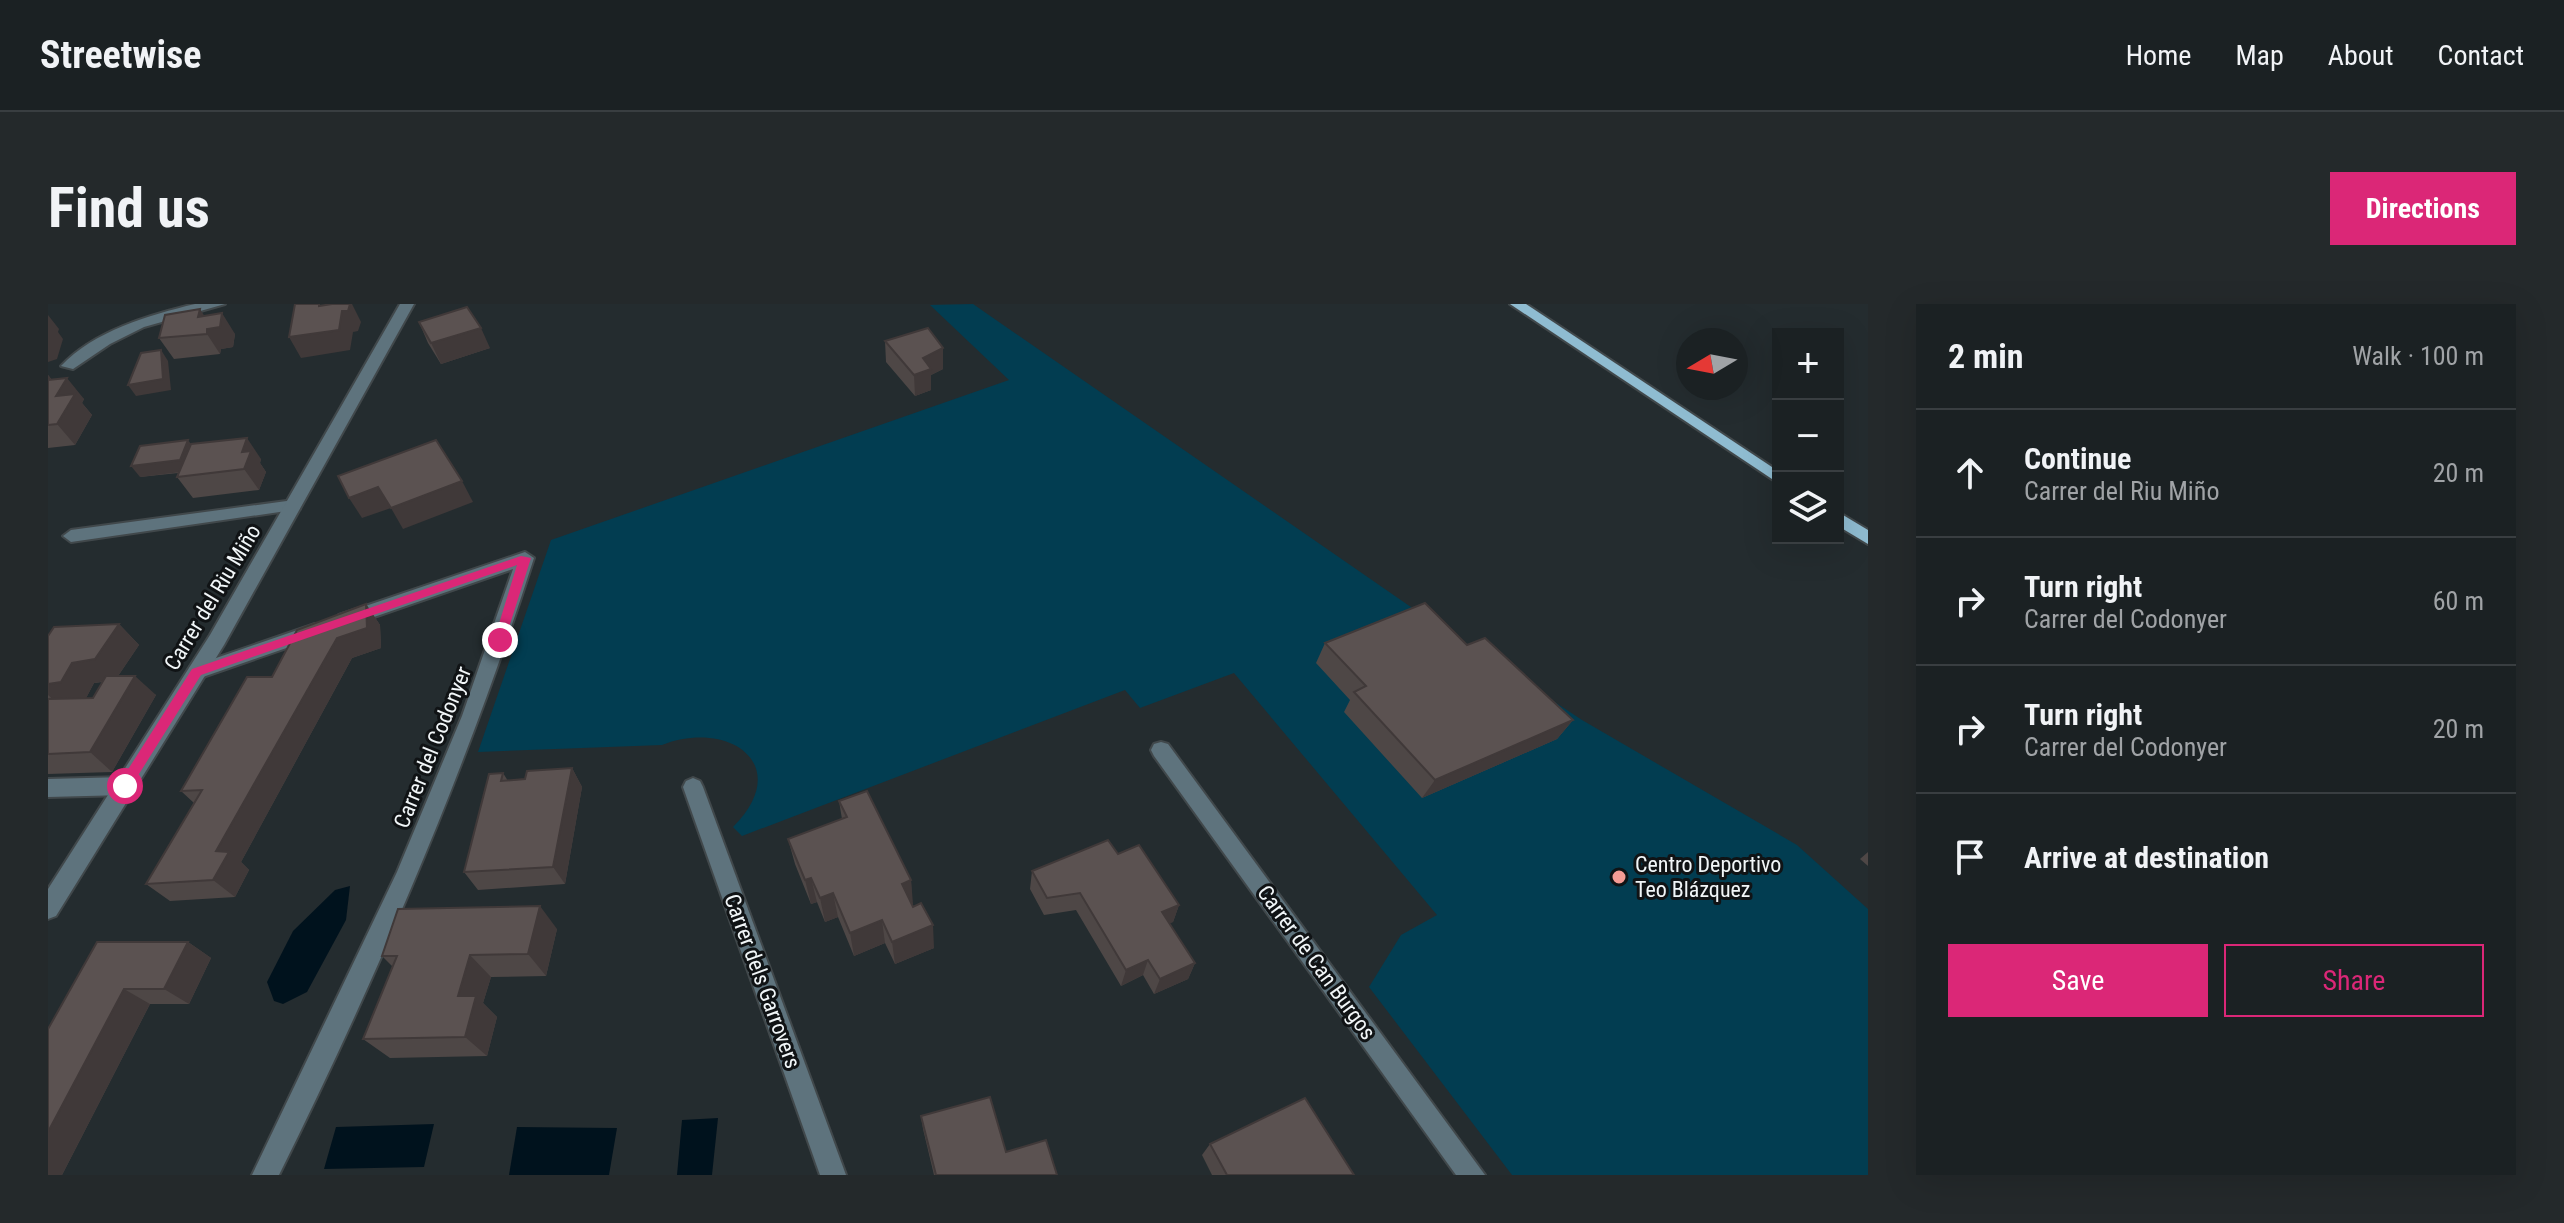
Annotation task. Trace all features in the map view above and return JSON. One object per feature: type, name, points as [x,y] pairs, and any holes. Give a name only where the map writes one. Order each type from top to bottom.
[{"type":"main road","points":[[1517,304],[1772,474]]},
{"type":"main road","points":[[1844,522],[1868,538]]},
{"type":"street","points":[[68,366],[101,342],[161,314],[218,304]]},
{"type":"street","name":"Carrer del Riu Miño","points":[[48,909],[197,672],[407,304]]},
{"type":"street","points":[[71,536],[294,505]]},
{"type":"street","name":"Carrer del Codonyer","points":[[197,672],[525,558],[500,640],[414,858],[265,1175]]},
{"type":"street","name":"Carrer de Can Burgos","points":[[1161,750],[1472,1175]]},
{"type":"street","points":[[48,788],[125,786]]},
{"type":"street","name":"Carrer dels Garrovers","points":[[693,787],[833,1175]]},
{"type":"shaded area","points":[[973,304],[1408,605],[1582,720],[1797,845],[1868,909],[1868,1175],[1512,1175],[1369,987],[1401,935],[1437,915],[1234,673],[1140,708],[1125,690],[742,836],[733,827],[750,805],[757,784],[755,767],[746,753],[730,743],[710,738],[662,745],[478,752],[551,540],[1009,380],[930,305]]},
{"type":"shaded area","points":[[350,886],[346,920],[307,992],[283,1004],[274,1001],[267,982],[293,931],[335,890]]},
{"type":"shaded area","points":[[718,1118],[712,1175],[677,1175],[682,1120]]},
{"type":"shaded area","points":[[434,1124],[424,1167],[324,1169],[336,1127]]},
{"type":"shaded area","points":[[517,1127],[617,1128],[609,1175],[509,1175]]},
{"type":"building","points":[[295,304],[350,304],[348,311],[342,311],[339,330],[289,337]]},
{"type":"building","points":[[467,307],[481,328],[431,343],[419,322]]},
{"type":"building","points":[[200,309],[198,317],[222,313],[220,327],[207,329],[207,334],[159,338],[165,315]]},
{"type":"building","points":[[928,328],[943,348],[923,358],[931,369],[914,375],[885,341]]},
{"type":"building","points":[[161,350],[163,379],[128,385],[141,353]]},
{"type":"building","points":[[67,378],[56,396],[75,394],[57,424],[48,425],[48,380]]},
{"type":"building","points":[[247,438],[242,452],[251,451],[244,469],[177,477],[191,444]]},
{"type":"building","points":[[188,440],[180,460],[131,466],[140,446]]},
{"type":"building","points":[[436,440],[462,481],[391,508],[378,487],[349,498],[338,476]]},
{"type":"building","points":[[1425,603],[1467,645],[1485,638],[1573,720],[1435,780],[1354,692],[1366,686],[1325,643]]},
{"type":"building","points":[[366,604],[367,628],[337,638],[216,851],[229,852],[213,880],[146,884],[202,790],[181,791],[247,677],[272,677],[297,630]]},
{"type":"building","points":[[119,624],[95,659],[72,663],[61,682],[48,684],[48,636],[54,627]]},
{"type":"building","points":[[106,676],[135,676],[90,752],[48,754],[48,699],[93,698]]},
{"type":"building","points":[[572,768],[553,867],[464,872],[489,774],[503,773],[501,781],[525,779],[527,771]]},
{"type":"building","points":[[867,791],[911,880],[902,884],[913,907],[921,903],[933,925],[892,942],[882,920],[850,933],[833,893],[820,898],[811,878],[805,880],[788,839],[847,817],[839,801]]},
{"type":"building","points":[[1108,840],[1118,854],[1139,845],[1179,905],[1162,912],[1195,963],[1160,979],[1148,960],[1126,970],[1080,893],[1047,898],[1032,871]]},
{"type":"building","points":[[540,906],[528,954],[470,955],[458,996],[476,996],[465,1037],[363,1039],[397,956],[382,956],[398,909]]},
{"type":"building","points":[[97,942],[188,942],[164,989],[124,989],[48,1132],[48,1029]]},
{"type":"building","points":[[990,1097],[1006,1152],[1046,1140],[1057,1175],[936,1175],[921,1116]]},
{"type":"building","points":[[1305,1098],[1354,1175],[1227,1175],[1210,1144]]},
{"type":"place","name":"Centro Deportivo Teo Blázquez","points":[[1619,877]]},
{"type":"route","points":[[125,786],[197,672],[525,558],[500,640]]}]
